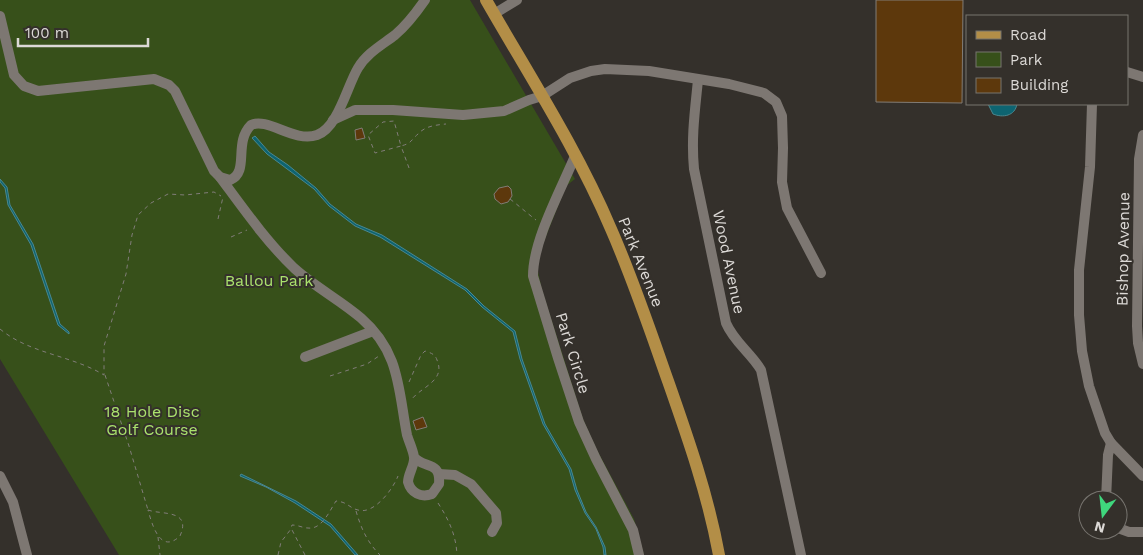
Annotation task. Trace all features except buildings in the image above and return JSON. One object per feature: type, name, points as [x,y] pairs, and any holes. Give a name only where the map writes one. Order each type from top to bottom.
[{"type":"main road","name":"Park Avenue","points":[[486,0],[575,156],[611,228],[644,312],[695,457],[719,555]]},
{"type":"street","points":[[220,177],[224,180],[230,180],[238,175],[241,170],[243,138],[248,129],[256,123],[267,124],[291,134],[310,136],[324,132],[334,120],[364,60],[411,20],[425,0]]},
{"type":"street","points":[[494,14],[517,0]]},
{"type":"street","points":[[0,16],[14,75],[18,81],[30,90],[38,91],[154,79],[169,85],[175,91],[214,171],[256,225],[294,268],[361,318],[385,345],[394,366],[404,410],[407,434],[414,457],[418,462],[431,465],[438,474],[439,484],[432,494],[423,496],[413,491],[410,487],[408,478],[414,457]]},
{"type":"street","points":[[334,120],[355,110],[392,110],[463,115],[479,115],[504,111],[542,96],[570,78],[591,70],[605,69],[649,71],[729,84],[764,93],[776,102],[782,116],[784,195],[792,217],[821,274]]},
{"type":"street","points":[[1128,72],[1143,77]]},
{"type":"street","name":"Wood Avenue","points":[[698,80],[692,132],[694,169],[726,323],[734,339],[757,363],[761,370],[801,555]]},
{"type":"street","points":[[1092,105],[1090,167],[1080,270],[1079,315],[1082,351],[1089,386],[1105,433],[1110,443],[1143,476]]},
{"type":"street","name":"Bishop Avenue","points":[[1143,135],[1139,159],[1137,326],[1138,343],[1143,364]]},
{"type":"street","name":"Park Circle","points":[[575,156],[538,241],[533,265],[536,286],[580,422],[596,459],[633,530],[639,555]]},
{"type":"street","points":[[304,357],[373,330]]},
{"type":"street","points":[[1106,490],[1110,443]]},
{"type":"street","points":[[438,474],[455,475],[471,484],[496,513],[497,523],[492,532]]},
{"type":"street","points":[[0,476],[13,502],[27,555]]},
{"type":"street","points":[[1128,532],[1143,532]]},
{"type":"path","points":[[409,168],[401,146],[394,121],[383,122],[368,135],[375,153],[401,146],[410,144],[427,127],[447,124]]},
{"type":"path","points":[[160,555],[158,536],[104,374],[104,346],[126,274],[132,235],[138,215],[151,203],[168,194],[185,195],[214,192],[223,196],[218,219]]},
{"type":"path","points":[[510,199],[525,209],[536,220],[546,225]]},
{"type":"path","points":[[231,237],[256,225]]},
{"type":"path","points":[[0,329],[13,339],[30,347],[87,366],[104,374]]},
{"type":"path","points":[[404,410],[414,396],[436,378],[439,371],[435,356],[425,351],[421,355],[408,384]]},
{"type":"path","points":[[330,376],[367,364],[388,352]]},
{"type":"path","points":[[356,510],[366,510],[389,494],[401,470]]},
{"type":"path","points":[[432,494],[452,527],[456,540],[457,555]]},
{"type":"path","points":[[278,555],[281,542],[292,525],[308,528],[318,525],[329,514],[336,501],[346,502],[356,510],[362,530],[372,548],[380,555]]},
{"type":"path","points":[[148,510],[160,513],[169,512],[181,521],[182,532],[176,540],[166,542],[158,536]]},
{"type":"path","points":[[291,528],[305,555]]},
{"type":"green space","name":"Ballou Park","points":[[0,0],[470,0],[575,179],[566,186],[539,254],[537,267],[542,290],[583,419],[597,450],[634,519],[644,555],[119,555],[0,359]]},
{"type":"water","points":[[988,105],[1017,105],[1014,111],[1008,115],[993,114]]},
{"type":"water","points":[[255,136],[269,152],[316,188],[330,204],[356,224],[382,235],[467,289],[484,306],[515,331],[522,359],[545,424],[571,469],[577,490],[586,512],[596,527],[605,547],[606,555],[604,555],[596,529],[585,513],[575,490],[569,469],[543,424],[520,359],[513,332],[482,307],[465,290],[380,237],[355,226],[329,206],[314,189],[267,154],[252,138]]},
{"type":"water","points":[[0,179],[7,187],[10,205],[33,244],[60,324],[69,334],[58,325],[31,245],[8,205],[5,188]]},
{"type":"water","points":[[241,474],[296,501],[331,524],[358,555],[355,555],[330,526],[295,503],[266,487],[240,476]]},
{"type":"park label","name":"18 Hole Disc Golf Course","points":[[152,420]]}]
